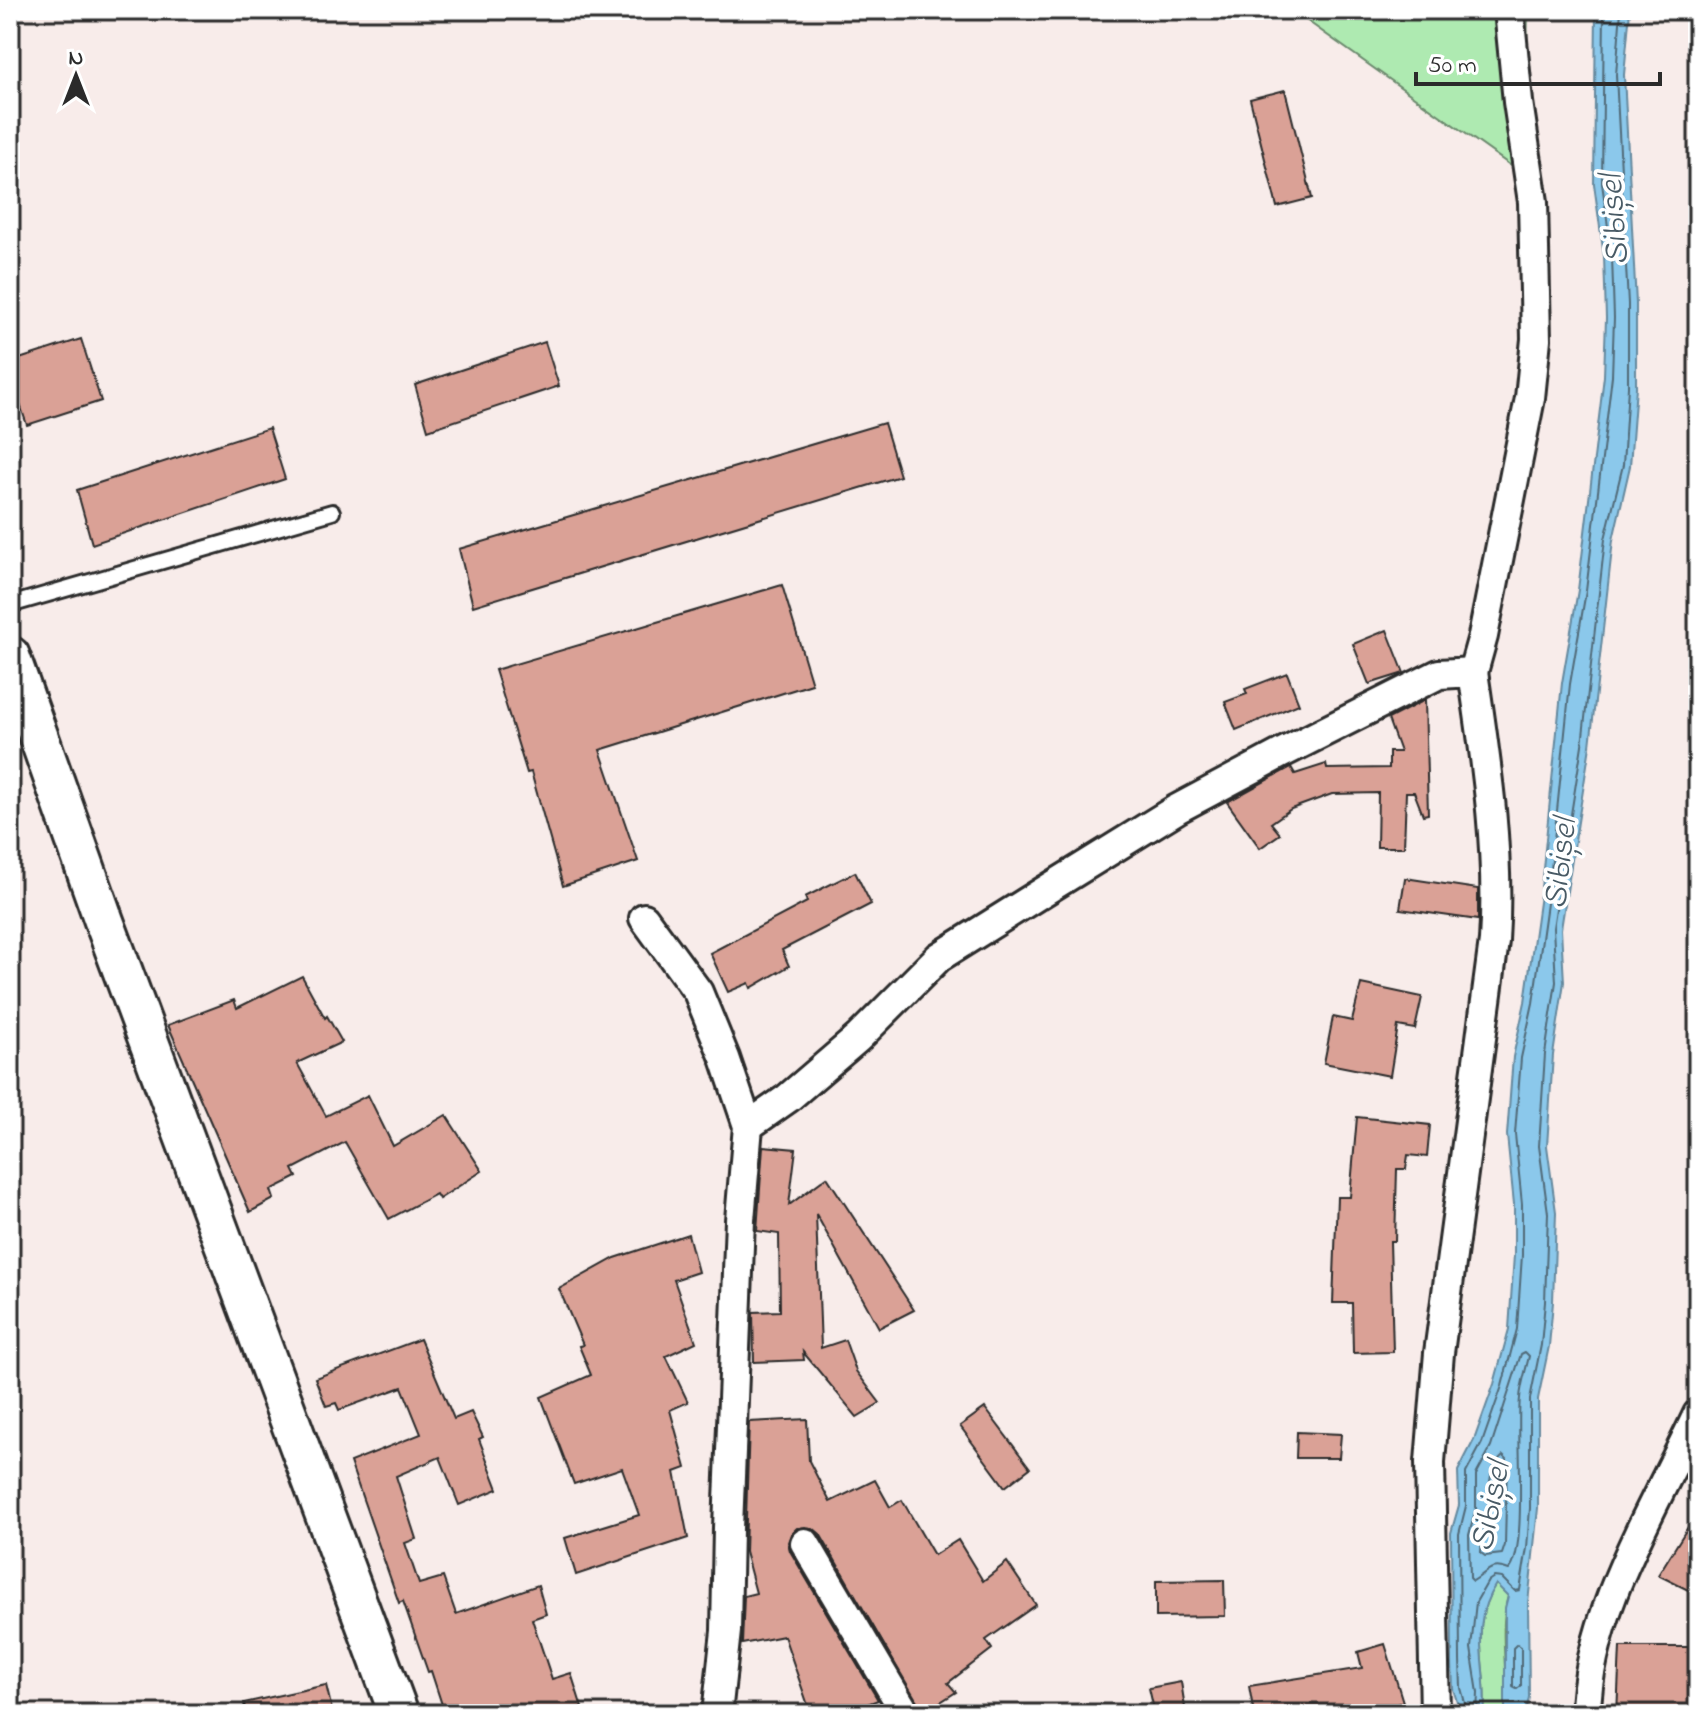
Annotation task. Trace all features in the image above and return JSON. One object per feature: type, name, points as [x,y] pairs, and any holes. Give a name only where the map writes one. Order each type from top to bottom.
[{"type":"main road","points":[[10,656],[104,921],[399,1714]]},
{"type":"street","points":[[1435,1714],[1430,1462],[1439,1353],[1494,941],[1497,891],[1485,749],[1473,672],[1483,636],[1530,398],[1536,339],[1533,202],[1518,102],[1509,10]]},
{"type":"street","points":[[748,1126],[788,1098],[858,1038],[939,957],[1177,809],[1439,674],[1473,672]]},
{"type":"street","points":[[644,918],[698,992],[748,1126],[740,1220],[726,1631],[717,1714]]},
{"type":"street","points":[[1586,1714],[1586,1695],[1611,1592],[1698,1414]]},
{"type":"street","points":[[805,1543],[906,1714]]},
{"type":"lane","points":[[10,605],[332,512]]},
{"type":"green space","points":[[1292,10],[1528,10],[1524,175]]},
{"type":"green space","points":[[1496,1583],[1508,1596],[1504,1624],[1505,1714],[1484,1714],[1481,1632],[1487,1600]]},
{"type":"water","name":"Sibișel","points":[[1596,10],[1630,10],[1624,75],[1636,304],[1636,387],[1630,466],[1613,540],[1590,746],[1561,929],[1564,982],[1553,1055],[1547,1146],[1556,1212],[1553,1302],[1549,1346],[1538,1399],[1538,1508],[1528,1603],[1529,1697],[1526,1714],[1505,1714],[1505,1608],[1508,1596],[1496,1584],[1487,1600],[1481,1632],[1484,1714],[1461,1714],[1453,1689],[1451,1533],[1459,1505],[1458,1471],[1474,1440],[1509,1329],[1514,1204],[1507,1135],[1513,1057],[1525,1002],[1541,888],[1562,683],[1578,590],[1604,376],[1604,256],[1594,184]]},
{"type":"building","points":[[1285,90],[1312,198],[1277,207],[1250,99]]},
{"type":"building","points":[[81,339],[101,401],[27,425],[10,375],[10,362]]},
{"type":"building","points":[[545,342],[559,386],[428,430],[415,385]]},
{"type":"building","points":[[884,423],[900,476],[473,606],[459,549]]},
{"type":"building","points":[[269,428],[285,479],[92,544],[77,490]]},
{"type":"building","points":[[782,585],[812,684],[600,750],[638,861],[563,886],[531,772],[527,773],[495,670]]},
{"type":"building","points":[[1387,630],[1404,673],[1369,684],[1353,644]]},
{"type":"building","points":[[1287,673],[1299,704],[1236,730],[1225,702],[1247,694],[1245,689]]},
{"type":"building","points":[[1425,700],[1428,814],[1423,815],[1414,792],[1406,792],[1404,847],[1377,847],[1378,793],[1332,794],[1291,809],[1271,823],[1280,834],[1260,848],[1227,802],[1291,767],[1295,774],[1326,764],[1327,769],[1389,768],[1389,752],[1400,752],[1388,719]]},
{"type":"building","points":[[855,872],[871,904],[782,950],[789,966],[751,988],[749,983],[728,992],[710,953],[807,902],[805,897]]},
{"type":"building","points":[[1405,878],[1478,889],[1478,920],[1400,909]]},
{"type":"building","points":[[302,976],[342,1042],[297,1063],[326,1116],[368,1095],[393,1146],[446,1115],[482,1171],[439,1199],[436,1194],[389,1219],[345,1142],[293,1169],[297,1177],[271,1190],[274,1199],[250,1212],[168,1025],[234,1000],[237,1008]]},
{"type":"building","points":[[1361,984],[1422,997],[1415,1029],[1398,1026],[1390,1076],[1324,1063],[1333,1017],[1352,1021]]},
{"type":"building","points":[[1357,1117],[1430,1125],[1427,1157],[1408,1155],[1406,1169],[1397,1169],[1395,1241],[1390,1241],[1393,1352],[1353,1353],[1352,1303],[1333,1303],[1337,1197],[1350,1197]]},
{"type":"building","points":[[763,1146],[796,1149],[789,1205],[827,1177],[914,1310],[879,1328],[816,1214],[821,1348],[845,1340],[856,1371],[880,1403],[857,1417],[803,1352],[804,1360],[754,1362],[753,1312],[780,1311],[779,1234],[757,1231]]},
{"type":"building","points":[[688,1234],[698,1272],[674,1280],[696,1342],[666,1356],[688,1402],[670,1410],[686,1468],[675,1472],[688,1538],[576,1575],[565,1538],[639,1515],[622,1468],[574,1484],[541,1397],[591,1375],[579,1346],[583,1345],[559,1289],[615,1258]]},
{"type":"building","points":[[420,1339],[454,1419],[471,1412],[483,1437],[479,1439],[498,1489],[459,1505],[440,1457],[396,1476],[416,1539],[405,1543],[419,1584],[443,1577],[456,1614],[538,1585],[546,1614],[532,1619],[552,1679],[571,1673],[584,1714],[445,1714],[403,1601],[399,1603],[350,1462],[421,1434],[402,1387],[339,1410],[336,1403],[326,1406],[315,1378]]},
{"type":"building","points":[[985,1408],[1030,1468],[1005,1487],[960,1426]]},
{"type":"building","points":[[807,1419],[809,1461],[830,1502],[875,1480],[890,1507],[902,1500],[934,1555],[958,1540],[983,1581],[1007,1562],[1036,1605],[986,1640],[992,1649],[948,1683],[956,1692],[923,1713],[820,1534],[813,1528],[797,1528],[791,1534],[788,1542],[790,1551],[878,1700],[841,1714],[811,1714],[784,1636],[742,1644],[744,1596],[756,1593],[745,1552],[749,1422]]},
{"type":"building","points":[[1297,1432],[1341,1434],[1339,1458],[1296,1458]]},
{"type":"building","points":[[1698,1511],[1698,1595],[1658,1575]]},
{"type":"building","points":[[1224,1580],[1225,1616],[1156,1617],[1156,1581]]},
{"type":"building","points":[[1385,1644],[1403,1702],[1375,1711],[1374,1708],[1339,1714],[1254,1714],[1249,1686],[1362,1668],[1358,1652]]},
{"type":"building","points":[[1620,1647],[1698,1647],[1698,1714],[1617,1714]]},
{"type":"building","points":[[1181,1682],[1186,1714],[1155,1714],[1149,1688]]},
{"type":"building","points":[[326,1685],[333,1714],[246,1714],[244,1703]]}]
